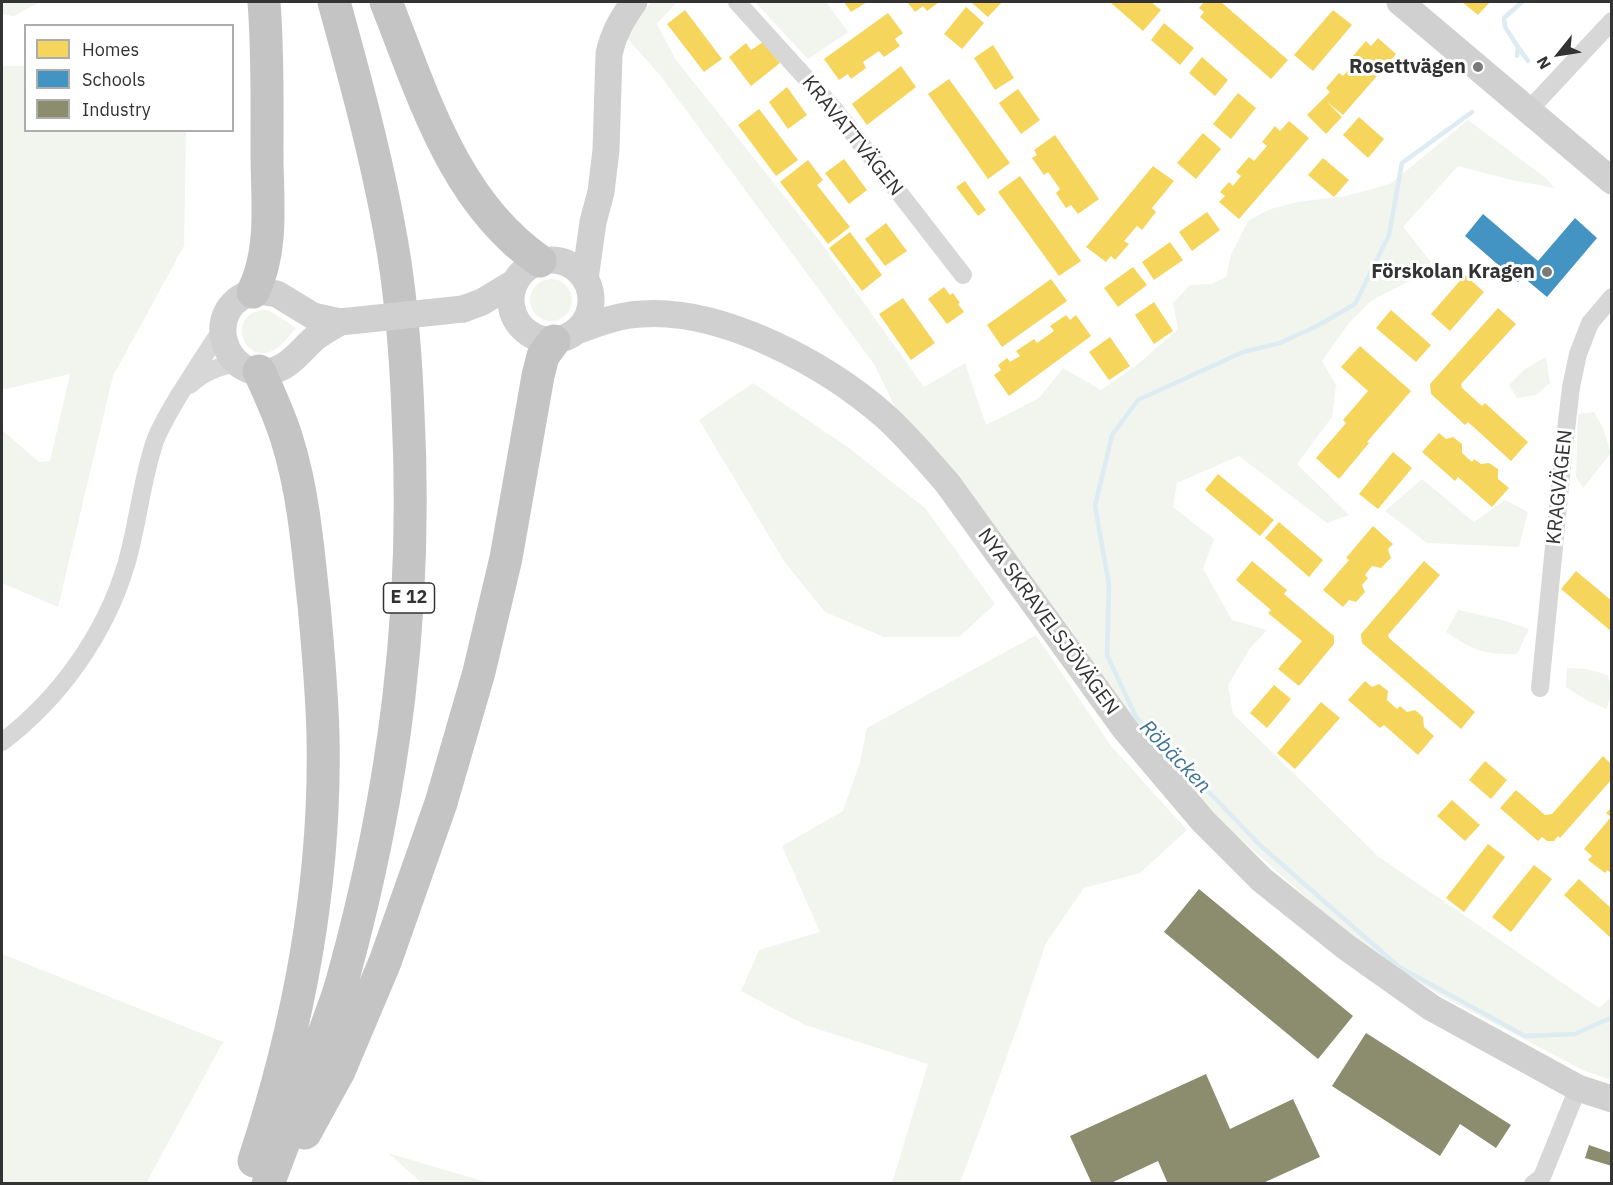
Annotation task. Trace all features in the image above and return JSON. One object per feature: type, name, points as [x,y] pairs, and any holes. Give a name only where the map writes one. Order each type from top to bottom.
[{"type":"highway","points":[[253,292],[261,275],[267,246],[268,86],[264,2]]},
{"type":"highway","name":"E 12","points":[[268,1184],[342,982],[372,866],[401,696],[408,611],[411,520],[405,347],[382,193],[366,118],[334,2]]},
{"type":"highway","name":"E 12","points":[[282,1184],[298,1146],[353,987],[384,871],[412,699],[422,611],[425,523],[424,442],[414,314],[395,189],[376,103],[347,2]]},
{"type":"highway","points":[[386,2],[424,98],[455,165],[484,208],[506,233],[524,250],[551,261]]},
{"type":"highway","points":[[298,1146],[339,1071],[385,962],[441,803],[479,672],[506,558],[543,356],[566,335]]},
{"type":"highway","points":[[246,1184],[272,1108],[296,1010],[312,915],[320,836],[323,737],[319,656],[299,490],[289,445],[280,418],[248,367]]},
{"type":"main road","points":[[515,282],[511,293],[511,304],[516,321],[524,331],[535,338],[566,335],[589,314],[588,287],[592,222],[601,192],[606,150],[609,54],[619,24],[634,2]]},
{"type":"main road","points":[[1400,2],[1611,181]]},
{"type":"main road","points":[[463,309],[489,298],[515,282],[528,267],[551,261],[580,242],[592,222]]},
{"type":"main road","points":[[551,261],[575,268],[588,287]]},
{"type":"main road","name":"NYA SKRAVELSJÖVÄGEN","points":[[588,287],[617,309],[640,314]]},
{"type":"main road","points":[[340,322],[319,335],[284,366],[267,372],[248,367],[224,343],[223,328],[231,306],[253,292],[267,291],[277,294],[313,316],[340,322],[463,309],[486,311],[516,321]]},
{"type":"main road","name":"NYA SKRAVELSJÖVÄGEN","points":[[566,335],[610,319],[640,314],[673,314],[706,320],[775,346],[822,371],[885,417],[948,484],[1125,729],[1203,821],[1262,880],[1346,947],[1432,1008],[1578,1088],[1611,1100]]},
{"type":"street","name":"KRAVATTVÄGEN","points":[[737,2],[834,109],[963,275]]},
{"type":"street","points":[[1529,110],[1611,21]]},
{"type":"street","name":"KRAGVÄGEN","points":[[1540,688],[1571,387],[1578,354],[1590,323],[1611,297]]},
{"type":"street","points":[[2,742],[23,726],[56,692],[85,654],[126,566],[138,503],[155,441],[169,412],[223,328]]},
{"type":"street","points":[[178,398],[192,382],[207,372],[221,366],[248,367]]},
{"type":"street","points":[[1533,1184],[1542,1177],[1578,1088]]},
{"type":"shaded area","points":[[2,2],[40,2],[14,16],[2,14]]},
{"type":"shaded area","points":[[651,2],[677,2],[657,24],[676,60],[819,240],[924,387],[965,363],[986,425],[1039,398],[1063,368],[1101,390],[1138,364],[1178,329],[1173,303],[1190,285],[1211,284],[1226,277],[1231,255],[1248,221],[1270,209],[1298,202],[1346,196],[1390,184],[1468,120],[1546,178],[1554,188],[1458,166],[1403,227],[1431,262],[1417,277],[1371,301],[1349,323],[1322,361],[1336,385],[1332,417],[1297,464],[1349,515],[1327,523],[1239,456],[1177,483],[1173,507],[1214,539],[1203,569],[1232,620],[1267,630],[1251,647],[1228,685],[1233,714],[1379,857],[1599,1008],[1611,997],[1611,1080],[1583,1070],[1438,994],[1357,942],[1212,814],[1132,718],[1012,550],[900,417],[874,364],[660,75],[626,37]]},
{"type":"shaded area","points":[[755,2],[826,2],[848,32],[808,59]]},
{"type":"shaded area","points":[[2,66],[24,66],[24,132],[186,132],[184,246],[113,376],[58,607],[2,583],[2,430],[39,462],[50,461],[70,374],[2,388]]},
{"type":"shaded area","points":[[551,279],[566,285],[572,300],[566,315],[551,321],[536,315],[530,300],[536,285]]},
{"type":"shaded area","points":[[263,310],[270,311],[296,328],[279,347],[262,353],[254,351],[247,345],[242,329],[245,320],[252,314]]},
{"type":"shaded area","points":[[1546,357],[1550,383],[1536,395],[1517,398],[1509,385],[1525,369]]},
{"type":"shaded area","points":[[753,383],[849,448],[925,508],[995,604],[959,637],[884,637],[825,612],[784,561],[699,420]]},
{"type":"shaded area","points":[[1594,412],[1603,428],[1611,453],[1583,488],[1576,477],[1578,414]]},
{"type":"shaded area","points":[[1422,479],[1474,522],[1505,500],[1528,512],[1519,547],[1427,543],[1385,511]]},
{"type":"shaded area","points":[[1458,610],[1529,629],[1517,654],[1496,654],[1479,650],[1446,632]]},
{"type":"shaded area","points":[[1036,635],[1111,746],[1187,830],[1140,873],[1084,888],[1046,943],[960,1183],[892,1183],[928,1064],[805,1025],[741,991],[759,950],[820,932],[782,846],[843,811],[860,762],[867,728]]},
{"type":"shaded area","points":[[1567,668],[1587,669],[1608,675],[1611,693],[1606,709],[1566,687]]},
{"type":"shaded area","points":[[2,954],[223,1042],[146,1183],[2,1183]]},
{"type":"shaded area","points":[[388,1153],[489,1183],[422,1183]]},
{"type":"building: Homes","points":[[844,2],[867,2],[851,12]]},
{"type":"building: Homes","points":[[907,2],[939,2],[927,11],[923,6],[915,12]]},
{"type":"building: Homes","points":[[971,2],[1002,2],[988,17]]},
{"type":"building: Homes","points":[[1110,2],[1151,2],[1161,10],[1143,31]]},
{"type":"building: Homes","points":[[1204,2],[1221,2],[1288,60],[1271,79],[1200,17],[1204,12],[1199,8]]},
{"type":"building: Homes","points":[[1462,2],[1490,2],[1478,15]]},
{"type":"building: Homes","points":[[966,7],[984,23],[962,49],[944,34]]},
{"type":"building: Homes","points":[[685,10],[722,59],[704,72],[667,24]]},
{"type":"building: Homes","points":[[1333,10],[1352,25],[1313,71],[1294,55]]},
{"type":"building: Homes","points":[[888,13],[903,33],[895,39],[900,46],[884,57],[879,51],[863,62],[866,68],[851,79],[848,74],[839,80],[824,59]]},
{"type":"building: Homes","points":[[1164,23],[1194,48],[1180,65],[1151,40]]},
{"type":"building: Homes","points":[[1378,38],[1396,54],[1343,115],[1327,102],[1342,117],[1326,134],[1307,115],[1330,92],[1326,88],[1339,73],[1343,76],[1357,60],[1352,57],[1366,41],[1371,46]]},
{"type":"building: Homes","points":[[763,42],[780,63],[751,86],[729,57],[746,43],[751,50]]},
{"type":"building: Homes","points":[[993,45],[1014,78],[995,90],[974,58]]},
{"type":"building: Homes","points":[[1202,57],[1228,80],[1215,96],[1189,73]]},
{"type":"building: Homes","points":[[901,66],[916,87],[867,125],[852,104]]},
{"type":"building: Homes","points":[[949,79],[1010,163],[988,179],[928,94]]},
{"type":"building: Homes","points":[[787,87],[807,115],[788,129],[769,102]]},
{"type":"building: Homes","points":[[1018,89],[1040,120],[1021,134],[999,103]]},
{"type":"building: Homes","points":[[1238,93],[1256,108],[1231,139],[1213,124]]},
{"type":"building: Homes","points":[[759,109],[798,160],[776,176],[738,125]]},
{"type":"building: Homes","points":[[1359,117],[1384,139],[1368,158],[1343,135]]},
{"type":"building: Homes","points":[[1289,121],[1309,138],[1239,219],[1219,202],[1225,196],[1220,192],[1229,182],[1233,186],[1241,176],[1236,172],[1249,157],[1254,161],[1267,146],[1262,142],[1275,126],[1280,131]]},
{"type":"building: Homes","points":[[1203,133],[1221,149],[1196,179],[1177,163]]},
{"type":"building: Homes","points":[[1055,135],[1099,199],[1078,214],[1071,205],[1066,208],[1056,193],[1060,189],[1048,172],[1044,175],[1032,158],[1037,155],[1034,150]]},
{"type":"building: Homes","points":[[1323,158],[1349,180],[1334,197],[1308,175]]},
{"type":"building: Homes","points":[[844,159],[867,190],[849,204],[825,173]]},
{"type":"building: Homes","points":[[808,160],[823,180],[817,185],[850,227],[828,244],[780,182]]},
{"type":"building: Homes","points":[[1153,166],[1174,181],[1152,208],[1156,212],[1142,230],[1137,226],[1124,241],[1129,244],[1115,260],[1111,256],[1106,262],[1086,247]]},
{"type":"building: Homes","points":[[1020,176],[1081,261],[1059,276],[998,192]]},
{"type":"building: Homes","points":[[965,181],[986,210],[978,216],[956,187]]},
{"type":"building: Homes","points":[[1207,212],[1220,230],[1192,251],[1179,232]]},
{"type":"building: Homes","points":[[886,223],[907,251],[885,266],[865,239]]},
{"type":"building: Homes","points":[[850,232],[882,275],[862,291],[829,248]]},
{"type":"building: Homes","points":[[1170,242],[1183,260],[1154,280],[1142,262]]},
{"type":"building: Homes","points":[[1133,267],[1147,285],[1118,307],[1104,288]]},
{"type":"building: Homes","points":[[1465,275],[1484,292],[1450,331],[1431,314]]},
{"type":"building: Homes","points":[[1051,279],[1067,301],[1002,347],[987,325]]},
{"type":"building: Homes","points":[[944,287],[950,295],[953,293],[964,312],[947,324],[928,299]]},
{"type":"building: Homes","points":[[903,298],[935,343],[911,360],[879,314]]},
{"type":"building: Homes","points":[[1154,302],[1173,331],[1154,344],[1135,315]]},
{"type":"building: Homes","points":[[1498,308],[1516,324],[1461,384],[1462,388],[1482,406],[1485,403],[1528,442],[1511,461],[1468,422],[1465,425],[1431,394],[1430,384]]},
{"type":"building: Homes","points":[[1391,310],[1431,345],[1416,362],[1376,328]]},
{"type":"building: Homes","points":[[1066,315],[1070,320],[1076,315],[1091,336],[1009,396],[994,375],[1001,370],[998,365],[1007,358],[1010,362],[1020,356],[1016,351],[1034,339],[1037,343],[1054,331],[1050,326]]},
{"type":"building: Homes","points":[[1110,337],[1130,366],[1109,380],[1089,352]]},
{"type":"building: Homes","points":[[1360,346],[1411,391],[1339,479],[1316,458],[1346,423],[1343,420],[1368,391],[1341,367]]},
{"type":"building: Homes","points":[[1439,433],[1446,439],[1453,437],[1462,444],[1462,453],[1472,462],[1474,459],[1481,464],[1489,463],[1498,469],[1498,479],[1509,488],[1492,507],[1458,477],[1455,481],[1422,452]]},
{"type":"building: Homes","points":[[1393,452],[1412,468],[1378,509],[1359,494]]},
{"type":"building: Homes","points":[[1218,474],[1274,520],[1260,536],[1205,490]]},
{"type":"building: Homes","points":[[1279,522],[1323,560],[1309,577],[1265,538]]},
{"type":"building: Homes","points":[[1373,526],[1393,544],[1388,549],[1391,558],[1381,568],[1372,566],[1365,575],[1368,578],[1362,585],[1365,592],[1356,602],[1349,600],[1343,607],[1323,590],[1349,560],[1346,558]]},
{"type":"building: Homes","points":[[1252,561],[1287,590],[1284,594],[1334,636],[1334,644],[1299,686],[1278,669],[1302,641],[1268,613],[1271,610],[1236,580]]},
{"type":"building: Homes","points":[[1424,561],[1440,575],[1388,635],[1475,712],[1461,729],[1362,643],[1361,634]]},
{"type":"building: Homes","points":[[1576,571],[1612,601],[1612,632],[1561,589]]},
{"type":"building: Homes","points":[[1365,681],[1372,687],[1379,684],[1388,691],[1387,700],[1397,709],[1400,706],[1407,712],[1415,710],[1423,717],[1424,727],[1434,736],[1418,755],[1384,725],[1380,728],[1348,700]]},
{"type":"building: Homes","points":[[1274,685],[1291,699],[1267,728],[1250,713]]},
{"type":"building: Homes","points":[[1321,702],[1340,718],[1295,769],[1277,753]]},
{"type":"building: Homes","points":[[1603,756],[1612,765],[1612,779],[1560,838],[1558,836],[1554,841],[1547,841],[1542,837],[1538,841],[1500,808],[1516,790],[1545,815],[1552,814]]},
{"type":"building: Homes","points":[[1485,761],[1507,780],[1491,799],[1469,780]]},
{"type":"building: Homes","points":[[1452,800],[1480,825],[1465,841],[1437,816]]},
{"type":"building: Homes","points":[[1612,807],[1612,874],[1607,870],[1605,873],[1588,860],[1592,856],[1584,849],[1611,817],[1606,813]]},
{"type":"building: Homes","points":[[1488,844],[1505,857],[1464,912],[1446,898]]},
{"type":"building: Homes","points":[[1534,865],[1552,879],[1511,932],[1492,917]]},
{"type":"building: Homes","points":[[1579,879],[1612,909],[1612,939],[1564,895]]},
{"type":"building: Schools","points":[[1483,214],[1538,261],[1575,218],[1597,238],[1547,297],[1523,277],[1518,282],[1465,236]]},
{"type":"building: Industry","points":[[1199,889],[1353,1016],[1318,1059],[1164,932]]},
{"type":"building: Industry","points":[[1366,1033],[1511,1125],[1496,1148],[1460,1124],[1440,1156],[1332,1086]]},
{"type":"building: Industry","points":[[1206,1074],[1230,1129],[1293,1099],[1320,1157],[1261,1184],[1168,1184],[1158,1161],[1109,1184],[1092,1184],[1070,1136]]},
{"type":"building: Industry","points":[[1589,1145],[1612,1153],[1612,1166],[1585,1158]]},
{"type":"waterway","name":"Röbäcken","points":[[1517,56],[1518,47],[1505,27],[1504,18],[1522,2]]},
{"type":"waterway","points":[[1518,47],[1528,61]]},
{"type":"waterway","name":"Röbäcken","points":[[1472,112],[1402,163],[1389,235],[1355,304],[1319,325],[1280,343],[1243,352],[1138,400],[1112,435],[1095,506],[1109,585],[1107,655],[1136,717],[1261,846],[1399,967],[1525,1036],[1575,1034],[1612,1017]]},
{"type":"place","name":"Rosettvägen","points":[[1478,67]]},
{"type":"place","name":"Förskolan Kragen","points":[[1547,272]]}]
